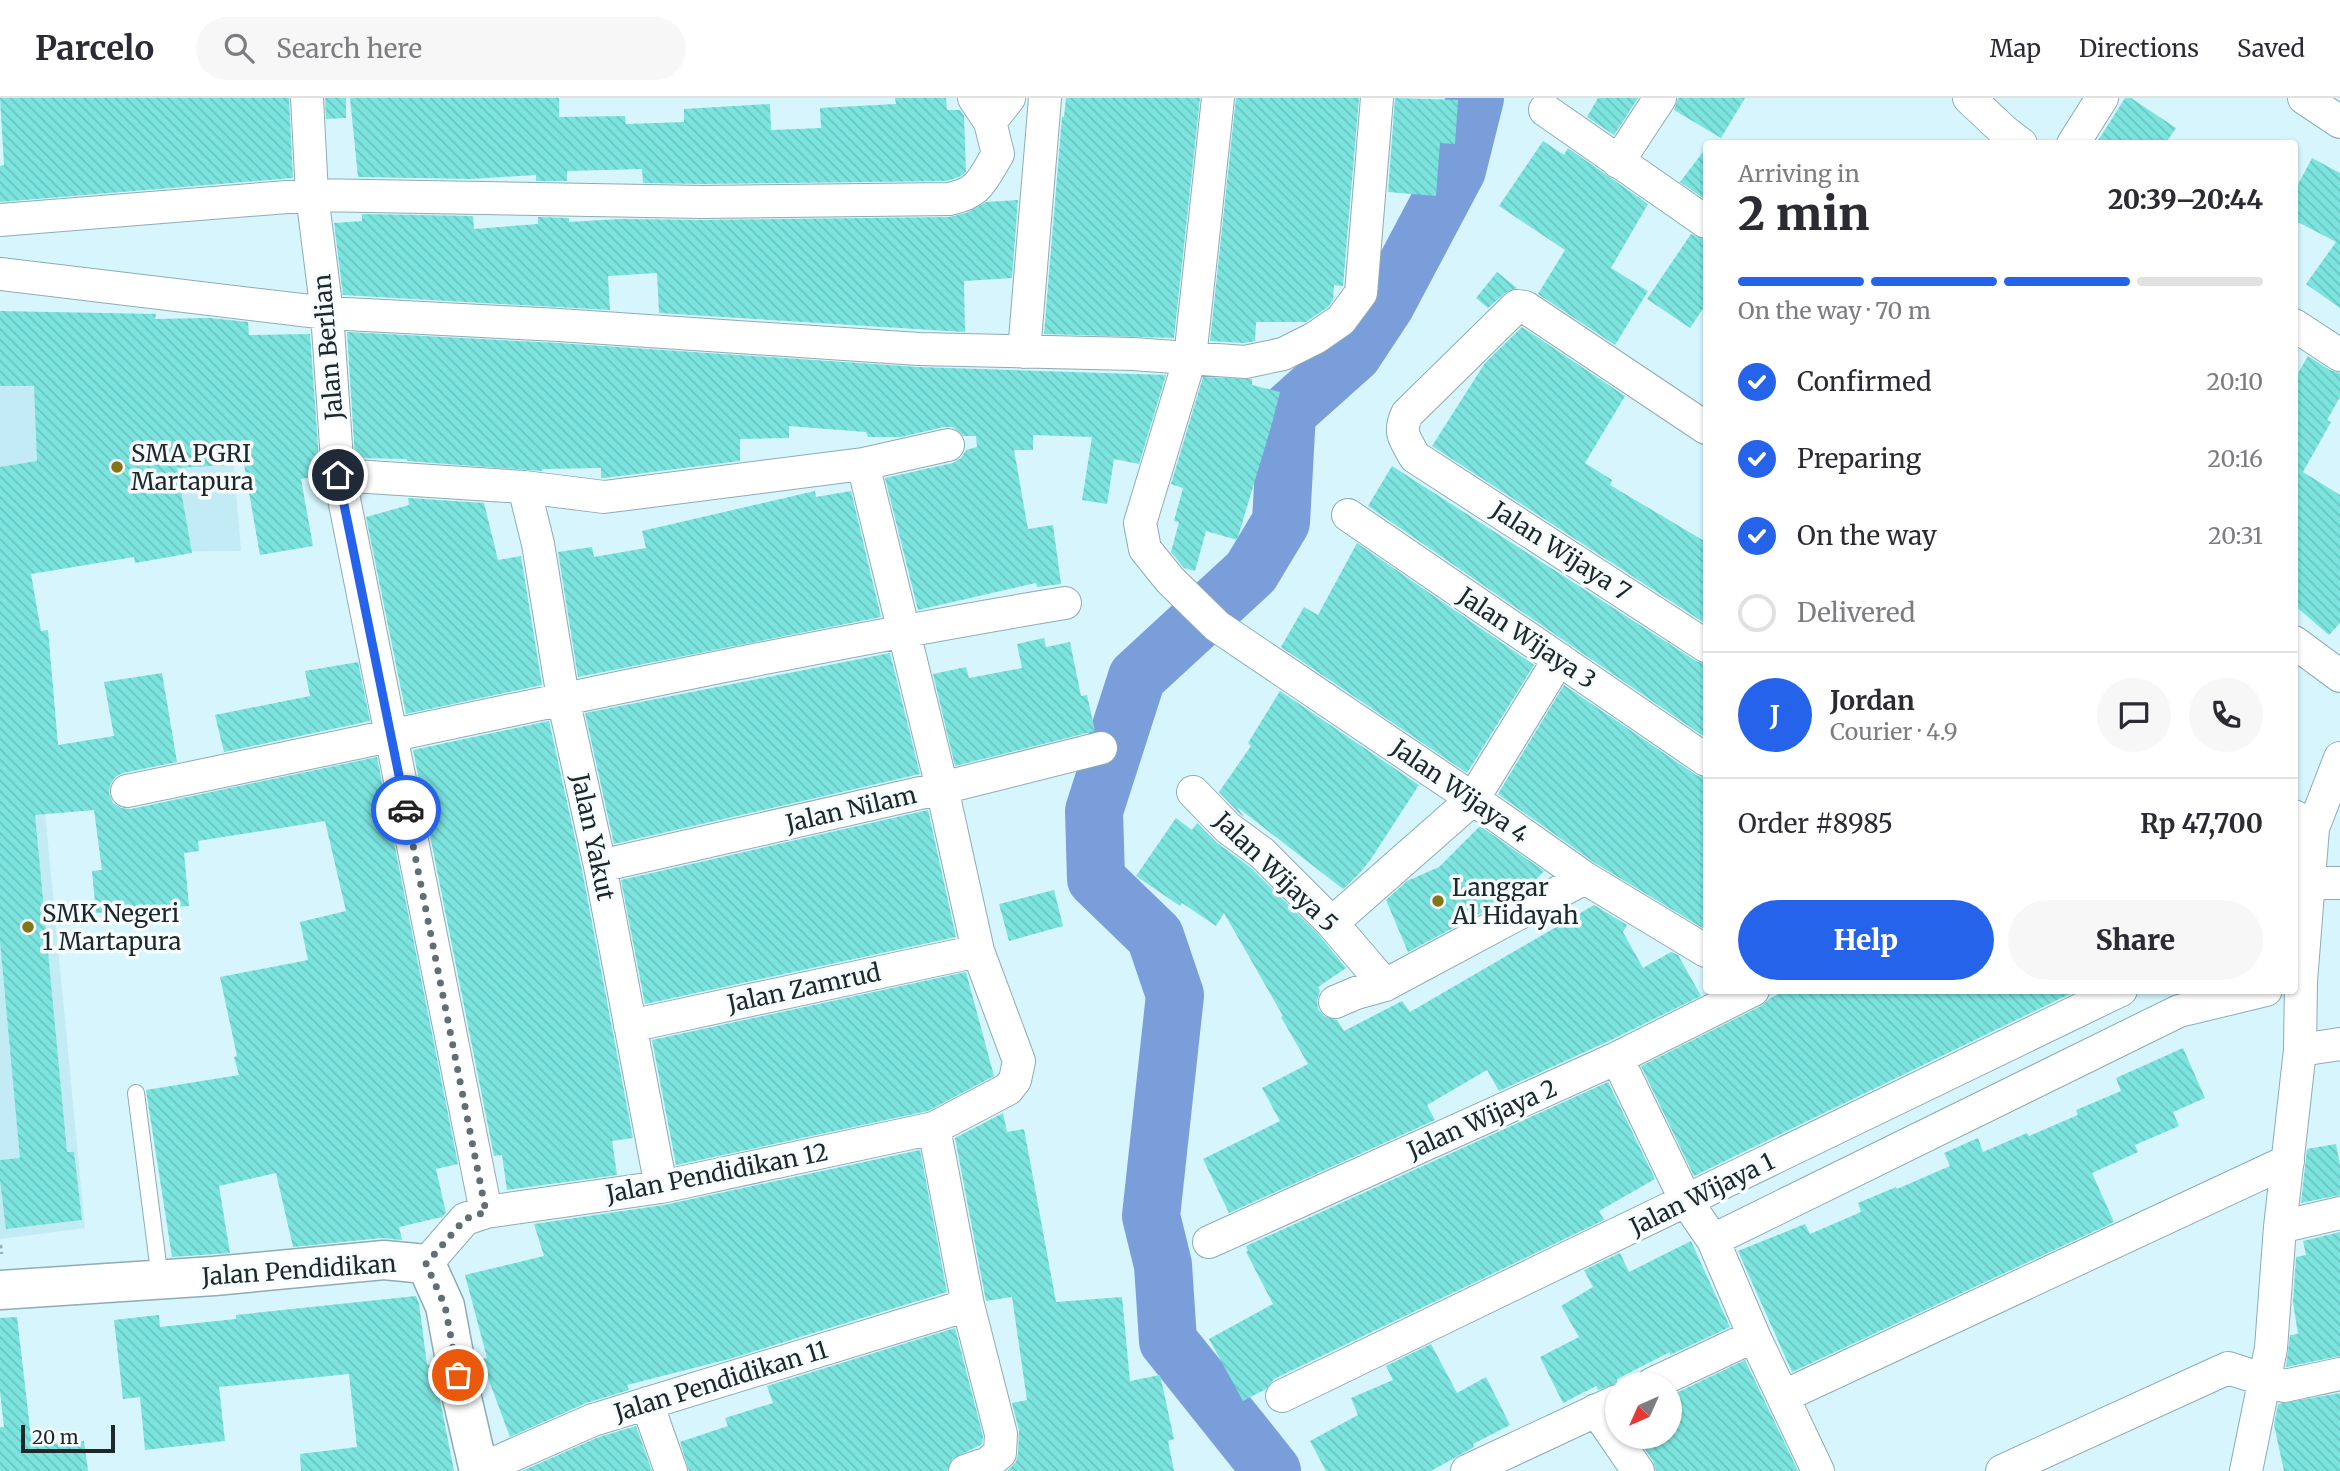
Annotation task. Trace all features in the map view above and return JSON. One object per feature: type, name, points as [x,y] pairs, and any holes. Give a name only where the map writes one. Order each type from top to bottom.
[{"type":"street","name":"Jalan Berlian","points":[[307,98],[312,195],[327,313],[338,475],[486,1212]]},
{"type":"street","points":[[0,220],[312,195],[702,202],[949,199],[966,195],[980,183],[998,154],[982,110],[1009,98]]},
{"type":"street","points":[[1024,352],[1045,98]]},
{"type":"street","name":"Jalan Wijaya 4","points":[[1218,98],[1190,358],[1140,523],[1145,549],[1170,580],[1217,626],[1586,878],[1703,949]]},
{"type":"street","points":[[0,274],[327,313],[559,325],[919,349],[1245,362],[1283,354],[1315,338],[1341,320],[1361,293],[1377,98]]},
{"type":"street","points":[[1618,162],[1660,98]]},
{"type":"street","points":[[1969,98],[2016,140]]},
{"type":"street","points":[[2076,140],[2102,98]]},
{"type":"street","points":[[2305,98],[2340,122]]},
{"type":"street","points":[[1545,110],[1703,220]]},
{"type":"street","name":"Jalan Wijaya 7","points":[[1703,426],[1525,307],[1517,306],[1407,414],[1401,426],[1415,457],[1703,644]]},
{"type":"street","points":[[2298,329],[2340,355]]},
{"type":"street","points":[[338,475],[524,487],[604,496],[760,479],[863,464],[948,445]]},
{"type":"street","points":[[863,464],[905,629],[978,951]]},
{"type":"street","name":"Jalan Yakut","points":[[524,487],[538,544],[563,698],[600,866],[661,1187]]},
{"type":"street","name":"Jalan Wijaya 3","points":[[1348,516],[1703,759]]},
{"type":"street","points":[[127,791],[391,737],[563,698],[905,629],[1065,603]]},
{"type":"street","points":[[2298,645],[2340,676]]},
{"type":"street","points":[[1332,923],[1473,799],[1559,659]]},
{"type":"street","name":"Jalan Nilam","points":[[600,866],[942,788],[1101,748]]},
{"type":"street","points":[[2246,1471],[2271,1348],[2280,1227],[2300,1051],[2298,983],[2305,823],[2340,758]]},
{"type":"street","name":"Jalan Wijaya 5","points":[[1193,792],[1228,828],[1262,853],[1332,923],[1385,985]]},
{"type":"street","points":[[1335,1002],[1385,985],[1586,878]]},
{"type":"street","points":[[2302,887],[2340,883]]},
{"type":"street","name":"Jalan Pendidikan 12","points":[[426,1264],[465,1219],[486,1212],[661,1187],[934,1128],[1008,1089],[1015,1080],[1019,1061],[978,951]]},
{"type":"street","name":"Jalan Zamrud","points":[[630,1026],[978,951]]},
{"type":"street","name":"Jalan Wijaya 2","points":[[1209,1242],[1617,1058],[1745,994]]},
{"type":"street","name":"Jalan Wijaya 1","points":[[1282,1396],[2113,994]]},
{"type":"street","points":[[1713,1240],[2179,1011],[2249,994]]},
{"type":"street","points":[[2300,1051],[2340,1044]]},
{"type":"street","points":[[1617,1058],[1686,1201],[1713,1240],[1754,1336],[1818,1471]]},
{"type":"street","points":[[934,1128],[968,1305],[1001,1434],[1000,1453],[973,1470]]},
{"type":"street","points":[[1784,1396],[2288,1161]]},
{"type":"street","points":[[2280,1227],[2340,1213]]},
{"type":"street","name":"Jalan Pendidikan","points":[[0,1290],[384,1260],[426,1264],[445,1306],[479,1471]]},
{"type":"street","name":"Jalan Pendidikan 11","points":[[479,1471],[593,1420],[968,1305]]},
{"type":"street","points":[[1678,1372],[1754,1336]]},
{"type":"street","points":[[2002,1471],[2228,1368],[2284,1386],[2340,1374]]},
{"type":"street","points":[[647,1403],[671,1471]]},
{"type":"street","points":[[1467,1471],[1605,1406]]},
{"type":"street","points":[[1627,1449],[1637,1471]]},
{"type":"lane","points":[[136,1093],[160,1279]]},
{"type":"shaded area","points":[[0,377],[227,384],[241,551],[20,553],[85,1228],[0,1239]]},
{"type":"building","points":[[0,98],[289,98],[293,178],[0,202],[0,166],[4,165]]},
{"type":"building","points":[[325,98],[346,98],[346,118],[326,119]]},
{"type":"building","points":[[350,98],[559,98],[559,117],[625,116],[626,124],[684,122],[684,109],[770,104],[771,130],[821,128],[820,108],[896,104],[895,98],[946,98],[947,110],[960,110],[964,116],[966,172],[947,181],[702,184],[643,183],[642,169],[567,171],[567,181],[536,181],[536,175],[470,179],[358,177]]},
{"type":"building","points":[[1066,98],[1200,98],[1174,338],[1044,334],[1062,117]]},
{"type":"building","points":[[1236,98],[1359,98],[1343,286],[1334,285],[1333,300],[1328,307],[1306,322],[1256,322],[1255,341],[1244,343],[1210,341]]},
{"type":"building","points":[[1395,98],[1458,100],[1455,144],[1440,143],[1436,196],[1388,192]]},
{"type":"building","points":[[1598,98],[1638,98],[1614,135],[1587,117]]},
{"type":"building","points":[[1678,98],[1745,98],[1721,138],[1674,110]]},
{"type":"building","points":[[2125,98],[2131,98],[2176,128],[2168,140],[2099,140]]},
{"type":"building","points":[[1543,141],[1564,155],[1568,148],[1648,204],[1611,268],[1648,291],[1615,345],[1538,294],[1565,250],[1499,206]]},
{"type":"building","points":[[1703,152],[1703,198],[1680,182]]},
{"type":"building","points":[[2312,158],[2340,173],[2340,308],[2306,284],[2336,242],[2298,222],[2298,184]]},
{"type":"building","points":[[1018,200],[1012,278],[964,281],[965,332],[659,313],[657,273],[608,276],[610,310],[343,295],[334,223],[362,221],[362,214],[473,216],[474,229],[538,224],[538,217],[569,218],[569,222],[620,219],[949,217],[966,213],[986,202]]},
{"type":"building","points":[[1691,234],[1703,239],[1703,308],[1690,328],[1647,299]]},
{"type":"building","points":[[1497,272],[1517,288],[1505,293],[1488,308],[1476,298]]},
{"type":"building","points":[[0,311],[156,314],[155,319],[210,318],[248,322],[249,335],[310,334],[319,460],[315,460],[318,476],[301,479],[313,546],[260,555],[244,464],[177,468],[192,553],[135,563],[134,557],[31,574],[41,631],[48,630],[58,745],[114,736],[104,682],[162,673],[177,762],[115,777],[109,794],[113,803],[121,808],[131,809],[377,757],[458,1164],[436,1169],[446,1213],[442,1217],[399,1227],[402,1240],[382,1238],[293,1247],[276,1173],[219,1186],[230,1253],[172,1257],[146,1090],[239,1075],[220,977],[308,960],[300,922],[346,911],[325,821],[198,841],[199,851],[184,853],[189,906],[96,913],[92,871],[102,870],[94,810],[35,815],[67,1152],[74,1152],[82,1220],[6,1229],[0,1160],[20,1158],[0,941],[0,467],[37,461],[34,386],[0,386]]},
{"type":"building","points":[[1522,327],[1625,396],[1585,463],[1612,480],[1610,485],[1703,540],[1703,622],[1432,446],[1485,363]]},
{"type":"building","points":[[347,332],[918,367],[1166,375],[1139,464],[1114,459],[1107,504],[1082,500],[1092,437],[1033,435],[1033,450],[1014,450],[1028,529],[1053,525],[1061,584],[1037,587],[1036,583],[918,610],[885,478],[953,463],[961,458],[966,450],[977,447],[976,436],[963,436],[953,427],[901,437],[868,437],[866,432],[789,426],[789,438],[740,439],[740,461],[604,478],[601,478],[601,468],[542,471],[407,459],[355,458]]},
{"type":"building","points":[[2308,356],[2340,373],[2340,397],[2327,420],[2331,422],[2303,472],[2340,495],[2340,623],[2329,635],[2298,608],[2298,373]]},
{"type":"building","points":[[1203,377],[1252,379],[1252,385],[1280,392],[1237,540],[1206,531],[1195,571],[1184,568],[1171,552],[1179,522],[1174,521],[1183,488],[1171,484]]},
{"type":"building","points":[[1392,466],[1703,663],[1703,736],[1368,506]]},
{"type":"building","points":[[815,491],[816,497],[851,491],[881,617],[578,677],[558,552],[592,547],[594,557],[646,548],[642,531]]},
{"type":"building","points":[[408,498],[484,503],[498,560],[521,556],[542,685],[406,714],[366,517],[409,505]]},
{"type":"building","points":[[1357,543],[1534,665],[1467,773],[1281,647],[1304,607],[1318,615]]},
{"type":"building","points":[[1044,638],[1046,647],[1070,642],[1081,696],[1087,695],[1095,731],[955,766],[933,674],[966,667],[969,678],[1022,668],[1017,644]]},
{"type":"building","points":[[890,653],[920,774],[614,844],[585,713]]},
{"type":"building","points":[[358,662],[370,721],[224,752],[215,715],[310,696],[305,671]]},
{"type":"building","points":[[1564,685],[1696,775],[1703,777],[1703,928],[1595,863],[1498,794]]},
{"type":"building","points":[[1280,691],[1419,785],[1371,859],[1343,889],[1237,807],[1244,817],[1240,814],[1219,792],[1251,746],[1248,743]]},
{"type":"building","points":[[549,721],[582,870],[633,1138],[612,1141],[617,1175],[507,1190],[502,1155],[494,1156],[413,750]]},
{"type":"building","points":[[928,810],[956,937],[645,1004],[621,880]]},
{"type":"building","points":[[1176,818],[1192,830],[1197,823],[1217,843],[1250,867],[1319,935],[1346,968],[1318,987],[1320,991],[1317,1001],[1318,1009],[1324,1016],[1337,1020],[1344,1031],[1402,1001],[1410,1012],[1594,905],[1627,925],[1623,932],[1643,968],[1671,952],[1678,955],[1701,996],[1499,1091],[1487,1070],[1427,1105],[1435,1120],[1229,1213],[1203,1159],[1280,1121],[1262,1088],[1308,1064],[1224,913],[1216,926],[1182,903],[1180,906],[1136,876]]},
{"type":"building","points":[[1480,826],[1544,871],[1528,888],[1408,952],[1386,900],[1407,881],[1439,867]]},
{"type":"building","points":[[1054,890],[1063,926],[1009,941],[999,904]]},
{"type":"building","points":[[966,972],[994,1076],[928,1111],[676,1165],[652,1040]]},
{"type":"building","points":[[1778,994],[2070,994],[1694,1176],[1641,1066],[1761,1006]]},
{"type":"building","points":[[2183,1048],[2205,1098],[2173,1112],[2179,1126],[2135,1145],[2138,1152],[2092,1173],[2114,1222],[1792,1372],[1738,1251],[1805,1224],[1810,1234],[1861,1212],[1858,1203],[1950,1166],[1944,1153],[1978,1138],[1983,1152],[2078,1115],[2076,1110],[2121,1091],[2116,1078]]},
{"type":"building","points":[[1608,1082],[1655,1179],[1599,1211],[1604,1220],[1274,1379],[1266,1389],[1243,1401],[1209,1339],[1273,1304],[1246,1252],[1246,1246]]},
{"type":"building","points":[[1003,1113],[1007,1132],[1024,1129],[1056,1302],[1122,1297],[1130,1381],[1160,1375],[1174,1439],[1168,1441],[1174,1471],[1007,1471],[1016,1462],[1018,1454],[1019,1430],[1012,1403],[1027,1400],[1012,1297],[986,1301],[955,1138]]},
{"type":"building","points":[[2336,1144],[2340,1165],[2340,1195],[2301,1203],[2307,1149]]},
{"type":"building","points":[[920,1150],[947,1292],[729,1359],[627,1385],[629,1390],[586,1403],[510,1437],[481,1359],[487,1358],[465,1275],[544,1256],[534,1224],[664,1205]]},
{"type":"building","points":[[2340,1232],[2340,1356],[2286,1367],[2290,1335],[2298,1334],[2293,1302],[2296,1257],[2306,1255],[2303,1241]]},
{"type":"building","points":[[1691,1241],[1730,1327],[1631,1372],[1605,1372],[1605,1387],[1598,1390],[1596,1386],[1563,1403],[1540,1357],[1579,1337],[1561,1306],[1593,1287],[1584,1270],[1620,1253],[1629,1272]]},
{"type":"building","points":[[416,1296],[427,1365],[433,1364],[454,1471],[301,1471],[300,1454],[357,1447],[349,1374],[219,1387],[225,1441],[145,1450],[140,1397],[123,1399],[114,1320],[159,1315],[160,1327],[236,1319],[236,1315]]},
{"type":"building","points":[[17,1317],[32,1446],[84,1441],[88,1471],[0,1471],[0,1427],[4,1427],[0,1391],[0,1318]]},
{"type":"building","points":[[955,1328],[983,1436],[982,1444],[952,1459],[947,1471],[689,1471],[680,1442],[728,1426],[725,1418],[773,1403],[767,1386]]},
{"type":"building","points":[[1431,1344],[1457,1393],[1486,1377],[1510,1425],[1473,1444],[1474,1447],[1431,1471],[1326,1471],[1310,1441],[1358,1415],[1351,1398],[1393,1380],[1386,1366]]},
{"type":"building","points":[[1745,1360],[1798,1471],[1656,1471],[1645,1449],[1682,1449],[1682,1390]]},
{"type":"building","points":[[2340,1393],[2340,1471],[2284,1471],[2274,1425],[2278,1404]]},
{"type":"building","points":[[636,1426],[652,1471],[522,1471],[599,1437]]},
{"type":"waterway","points":[[1272,1471],[1168,1341],[1163,1265],[1151,1216],[1175,995],[1155,936],[1096,879],[1094,811],[1137,677],[1251,572],[1281,522],[1287,413],[1353,354],[1386,304],[1457,170],[1475,98]]},
{"type":"way so far","points":[[406,810],[486,1212],[465,1219],[426,1264],[445,1306],[458,1375]]},
{"type":"place","name":"SMA PGRI Martapura","points":[[117,467]]},
{"type":"place","name":"Langgar Al Hidayah","points":[[1438,901]]},
{"type":"place","name":"SMK Negeri 1 Martapura","points":[[28,927]]},
{"type":"route","points":[[338,475],[406,810]]}]
